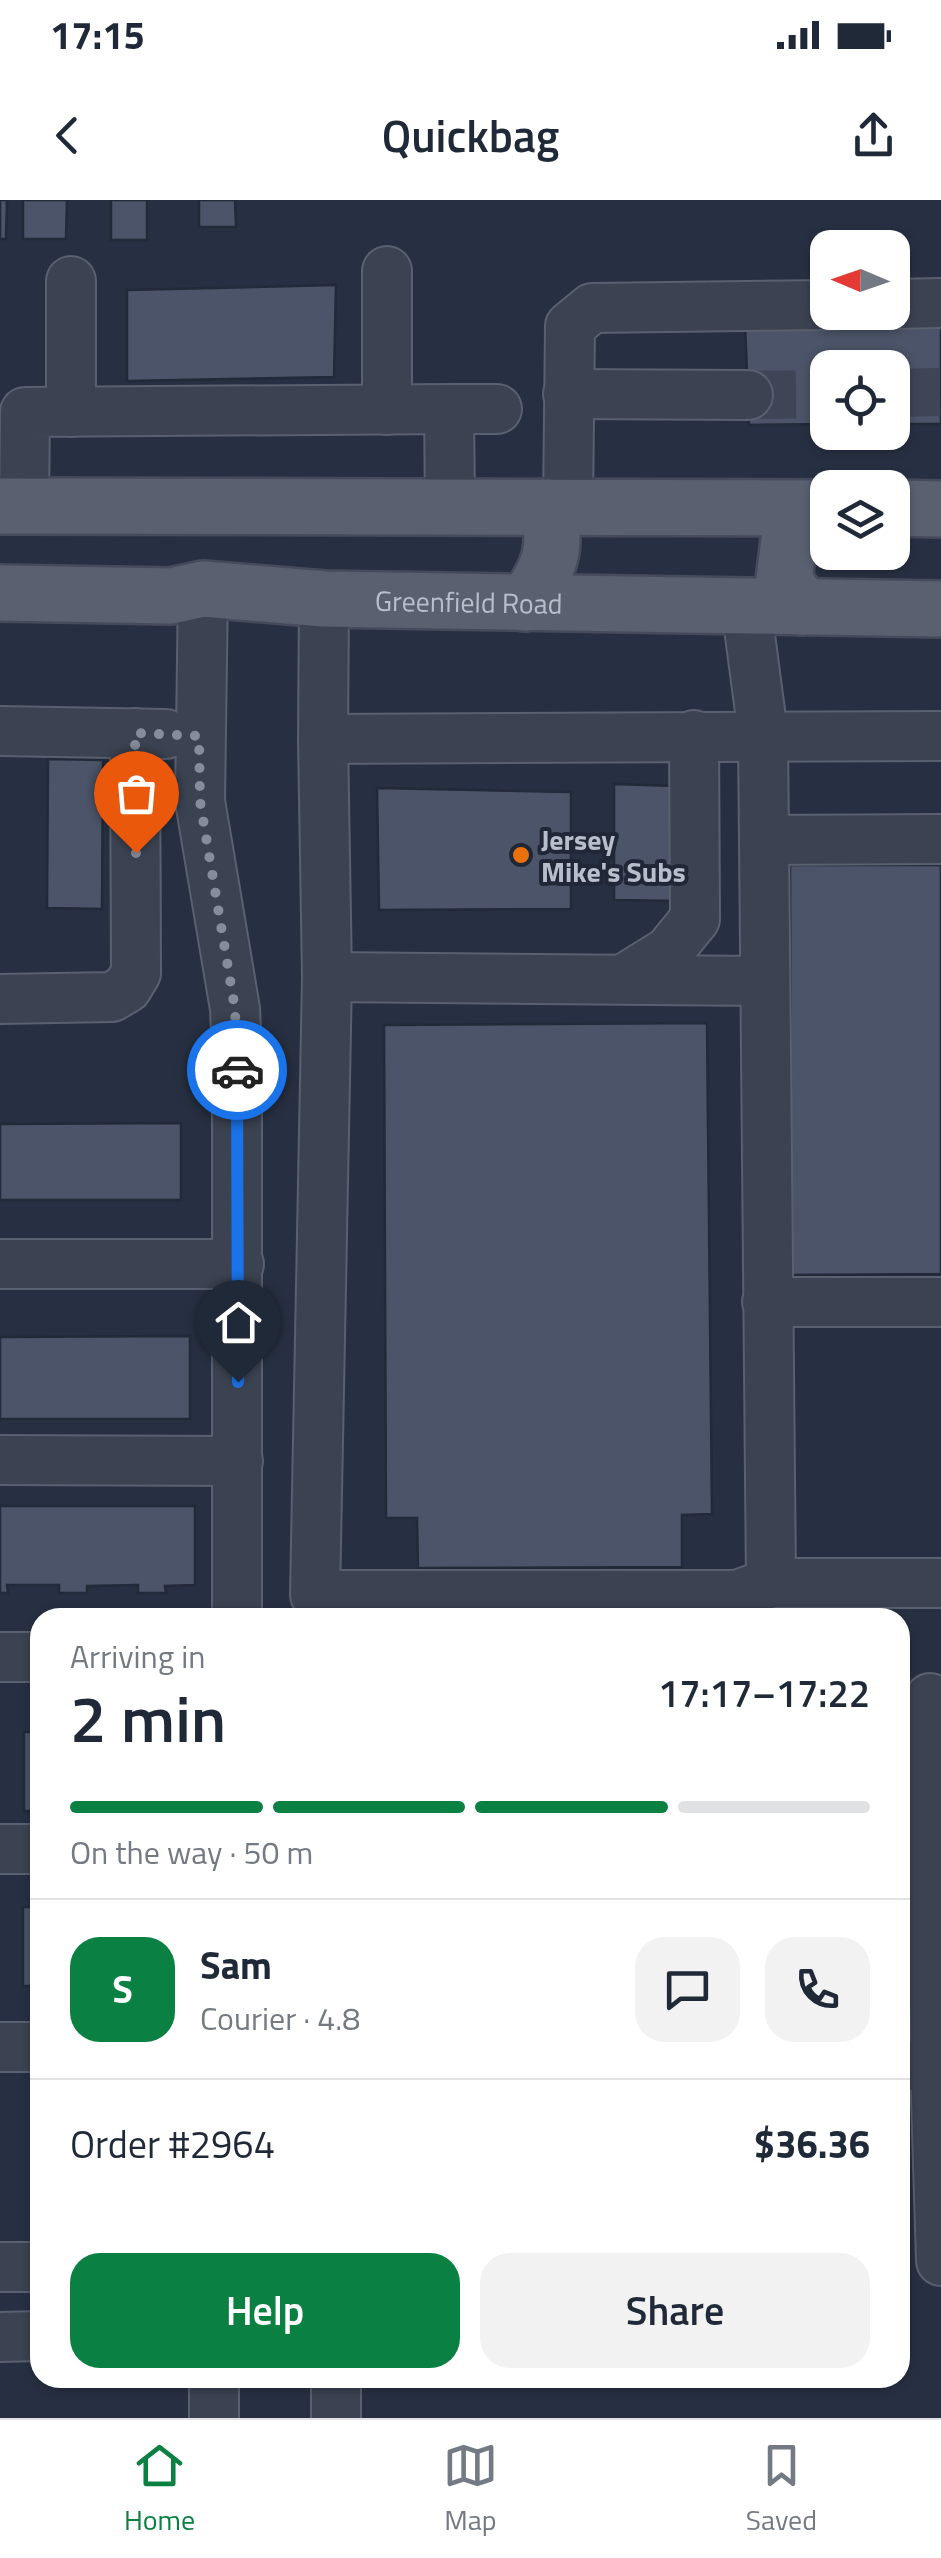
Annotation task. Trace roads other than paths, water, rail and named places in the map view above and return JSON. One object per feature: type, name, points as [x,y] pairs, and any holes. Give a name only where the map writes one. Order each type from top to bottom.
[{"type":"main road","points":[[12,506],[810,508]]},
{"type":"main road","points":[[525,604],[544,579],[554,544],[558,507]]},
{"type":"main road","points":[[910,508],[941,509]]},
{"type":"main road","points":[[802,608],[784,580],[789,540],[810,520]]},
{"type":"main road","name":"Greenfield Road","points":[[0,593],[171,596],[203,589],[324,599],[941,610]]},
{"type":"street","points":[[387,270],[387,410]]},
{"type":"street","points":[[12,506],[32,412],[71,281]]},
{"type":"street","points":[[910,304],[941,303]]},
{"type":"street","points":[[558,507],[570,326],[592,308],[810,305]]},
{"type":"street","points":[[568,394],[748,394]]},
{"type":"street","points":[[449,409],[450,507]]},
{"type":"street","points":[[32,412],[496,409]]},
{"type":"street","points":[[203,589],[200,801],[235,1009],[239,1264],[237,1608]]},
{"type":"street","points":[[324,599],[322,738],[327,977],[315,1595],[737,1595],[771,1583],[941,1583]]},
{"type":"street","points":[[746,605],[763,734],[771,1583]]},
{"type":"street","points":[[0,731],[199,736]]},
{"type":"street","points":[[0,999],[112,997],[127,988],[136,972],[135,733]]},
{"type":"street","points":[[624,979],[669,951],[695,918],[694,735]]},
{"type":"street","points":[[322,738],[941,736]]},
{"type":"street","points":[[764,840],[941,839]]},
{"type":"street","points":[[327,977],[765,981]]},
{"type":"street","points":[[0,1264],[239,1264]]},
{"type":"street","points":[[767,1302],[941,1302]]},
{"type":"street","points":[[0,1460],[238,1461]]},
{"type":"street","points":[[0,1658],[30,1658]]},
{"type":"street","points":[[924,1698],[936,1815],[937,1923],[928,2052],[939,2136],[941,2261]]},
{"type":"street","points":[[0,1850],[30,1849]]},
{"type":"street","points":[[0,2047],[30,2047]]},
{"type":"street","points":[[0,2267],[30,2267]]},
{"type":"street","points":[[0,2336],[30,2336]]},
{"type":"street","points":[[214,2388],[214,2418]]},
{"type":"street","points":[[336,2388],[336,2418]]},
{"type":"tunnel","points":[[910,393],[941,392]]},
{"type":"tunnel","points":[[748,395],[810,394]]},
{"type":"place","name":"Jersey Mike's Subs","points":[[521,855]]}]
